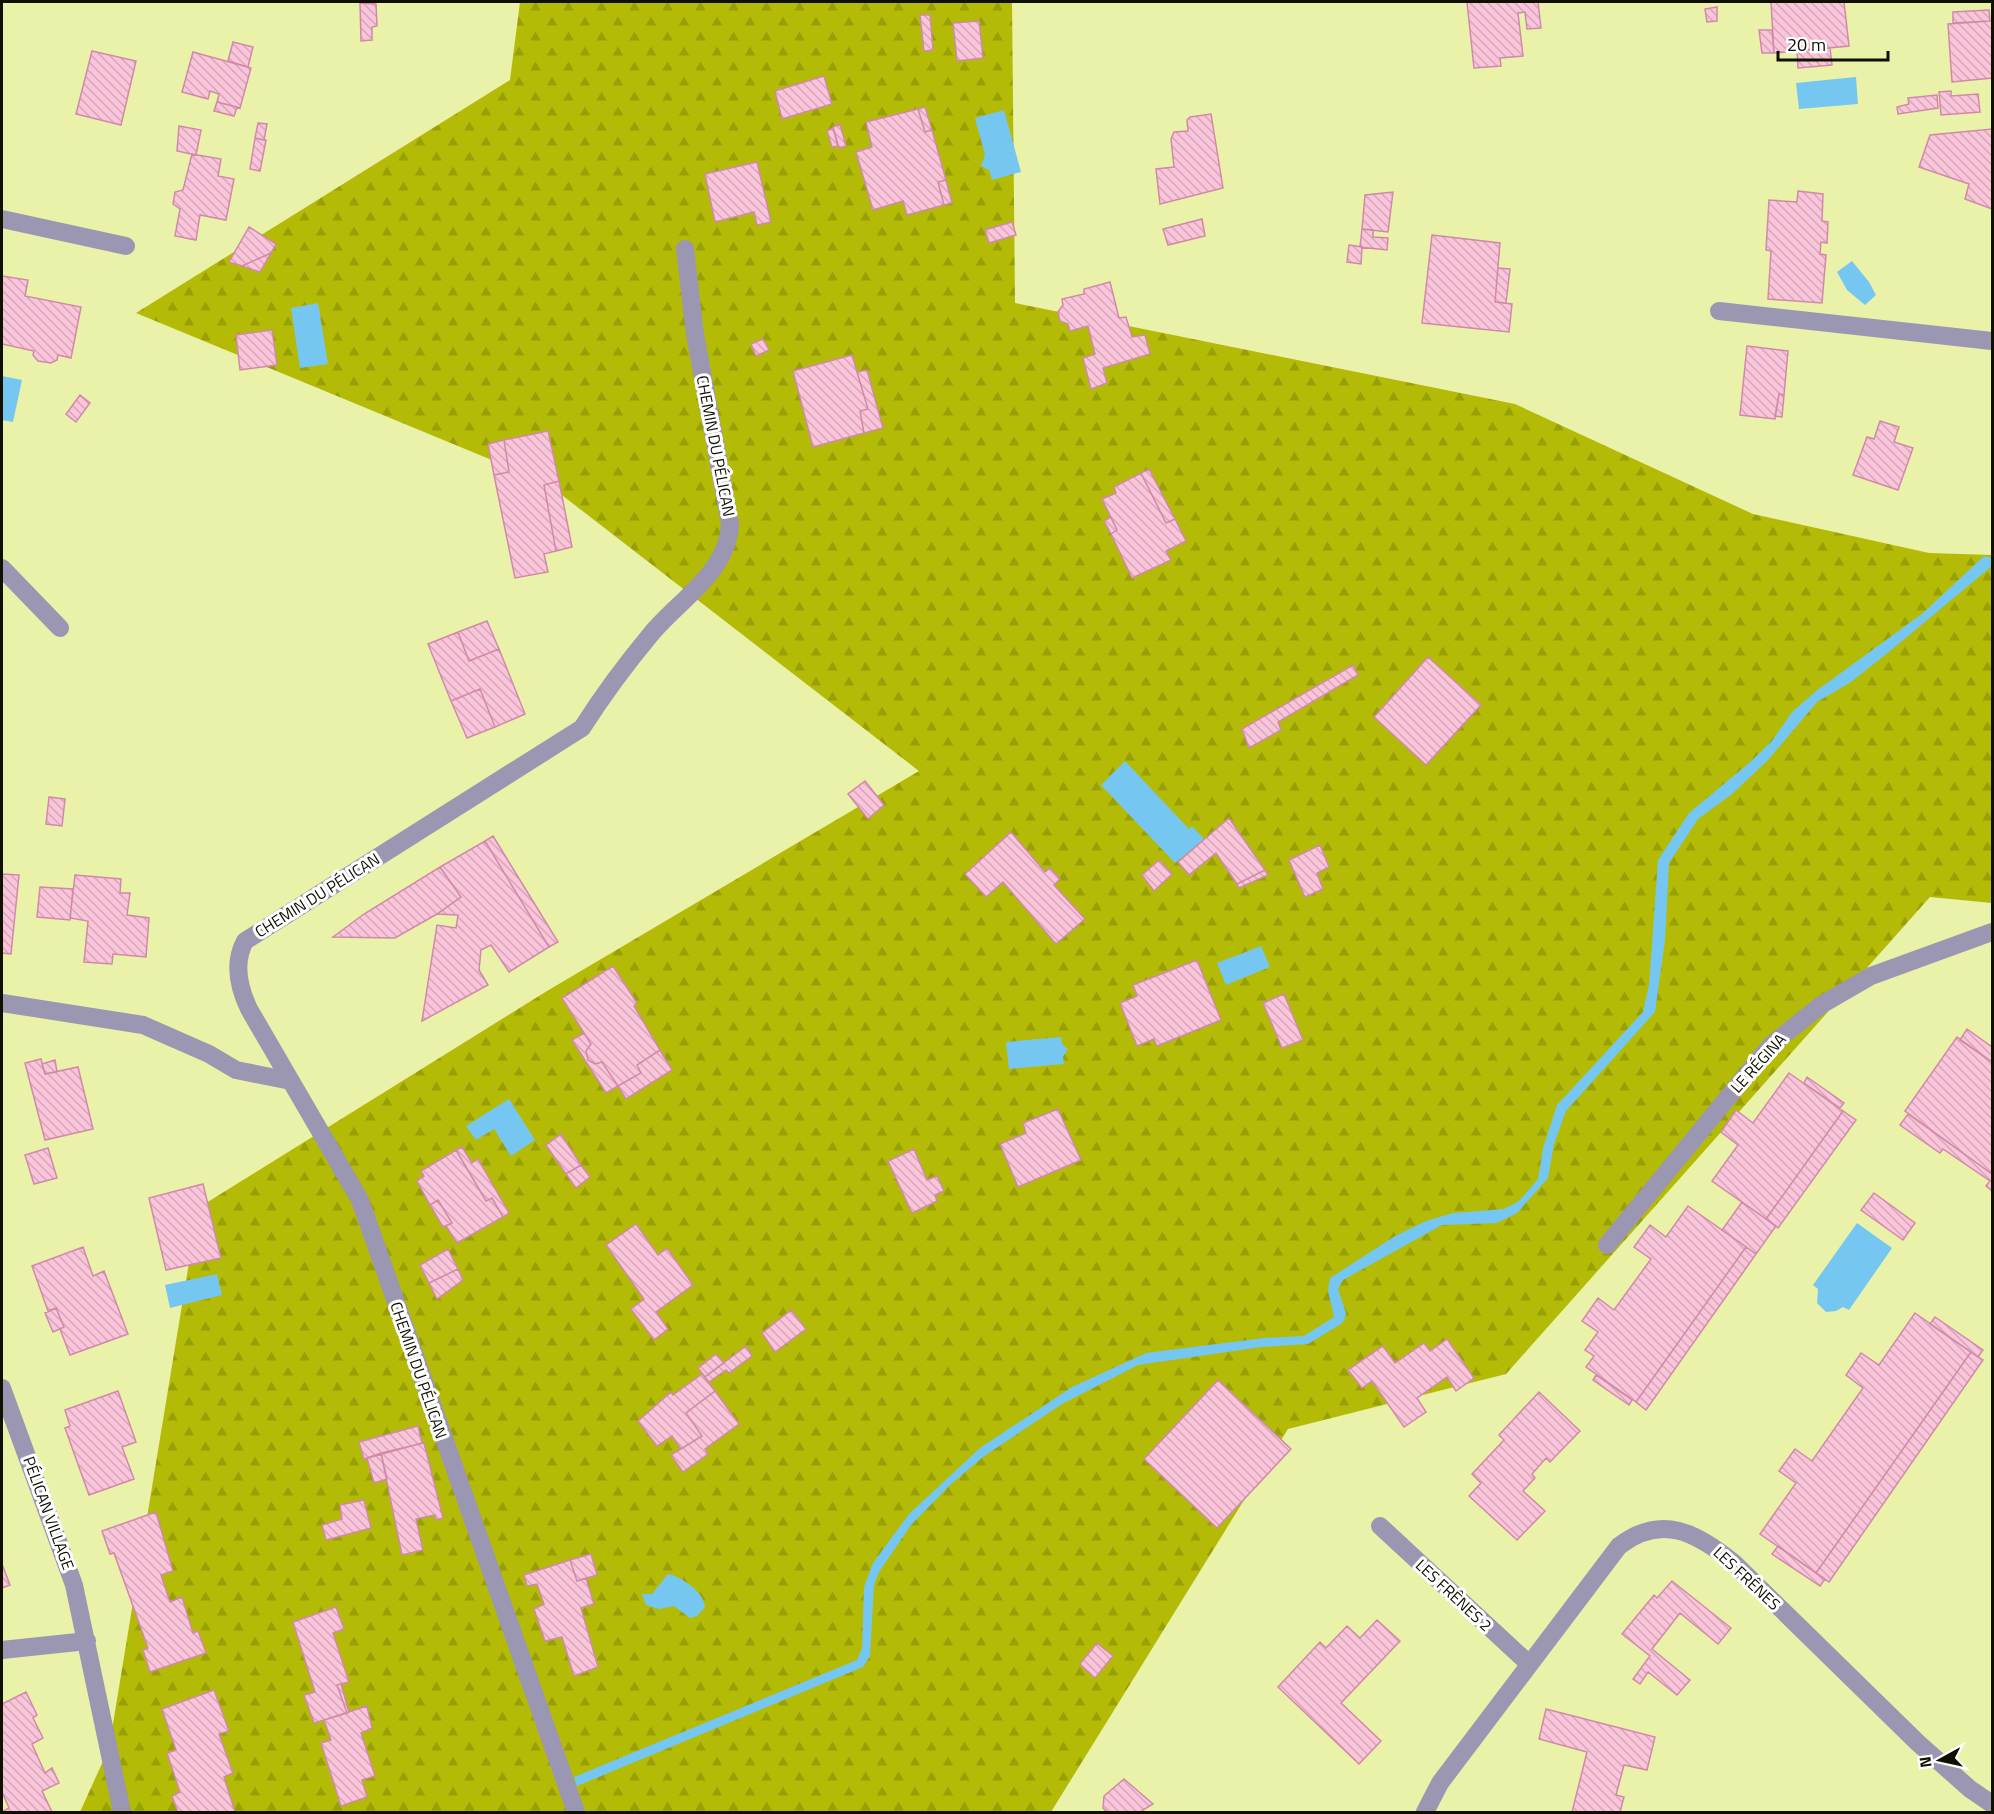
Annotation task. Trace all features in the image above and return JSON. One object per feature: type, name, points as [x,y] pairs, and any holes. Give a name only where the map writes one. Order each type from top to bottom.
[{"type":"street","points":[[2,219],[126,246]]},
{"type":"street","name":"CHEMIN DU PÉLICAN","points":[[576,1812],[360,1200],[242,994],[239,952],[244,941],[582,728],[610,684],[652,632],[711,573],[722,556],[729,540],[730,524],[695,334],[686,249]]},
{"type":"street","points":[[1719,312],[1992,341]]},
{"type":"street","points":[[2,568],[60,628]]},
{"type":"street","name":"LE RÉGINA","points":[[1607,1245],[1770,1046],[1795,1024],[1871,976],[1992,932]]},
{"type":"street","points":[[2,1003],[143,1025],[209,1054],[236,1070],[291,1081]]},
{"type":"street","name":"PÉLICAN VILLAGE","points":[[2,1388],[74,1585],[122,1812]]},
{"type":"street","name":"LES FRÊNES 2","points":[[1380,1526],[1529,1664]]},
{"type":"street","name":"LES FRÊNES","points":[[1425,1812],[1440,1783],[1619,1546],[1645,1532],[1662,1530],[1690,1533],[1708,1542],[1734,1563],[1918,1743],[1970,1789],[1992,1804]]},
{"type":"street","points":[[2,1650],[87,1641]]},
{"type":"green space","points":[[520,2],[1012,2],[1015,303],[1515,404],[1753,514],[1929,553],[1992,555],[1992,903],[1930,897],[1506,1374],[1288,1429],[1051,1812],[80,1812],[109,1748],[198,1208],[547,991],[919,771],[545,482],[136,313],[510,80]]},
{"type":"water","points":[[1856,77],[1858,104],[1799,109],[1796,83]]},
{"type":"water","points":[[1004,110],[1021,172],[992,180],[989,170],[981,166],[985,155],[975,118]]},
{"type":"water","points":[[1852,261],[1876,295],[1865,305],[1847,290],[1837,272]]},
{"type":"water","points":[[318,303],[328,364],[300,368],[291,308]]},
{"type":"water","points":[[2,376],[22,380],[13,422],[2,420]]},
{"type":"water","points":[[1984,556],[1992,558],[1992,566],[1851,682],[1817,702],[1768,760],[1732,794],[1698,819],[1669,863],[1665,940],[1655,1012],[1566,1111],[1554,1144],[1548,1178],[1517,1213],[1497,1223],[1442,1225],[1343,1280],[1338,1289],[1346,1313],[1345,1319],[1341,1324],[1308,1344],[1261,1347],[1138,1365],[1062,1404],[983,1457],[950,1485],[911,1525],[879,1572],[874,1585],[870,1656],[863,1667],[577,1786],[574,1777],[857,1660],[862,1648],[864,1587],[873,1563],[909,1514],[980,1448],[1072,1387],[1146,1353],[1264,1338],[1304,1336],[1334,1317],[1328,1291],[1330,1278],[1395,1236],[1426,1221],[1453,1213],[1504,1209],[1519,1201],[1538,1179],[1543,1148],[1557,1105],[1643,1012],[1649,985],[1658,860],[1689,813],[1771,742],[1792,712],[1816,691],[1923,613]]},
{"type":"water","points":[[1125,761],[1189,829],[1192,826],[1204,839],[1175,863],[1101,785]]},
{"type":"water","points":[[1261,946],[1270,967],[1226,985],[1217,963]]},
{"type":"water","points":[[1061,1037],[1062,1044],[1068,1049],[1063,1057],[1064,1064],[1009,1069],[1006,1042]]},
{"type":"water","points":[[509,1099],[535,1140],[511,1156],[494,1129],[476,1140],[466,1126]]},
{"type":"water","points":[[1857,1223],[1892,1248],[1849,1310],[1843,1307],[1836,1311],[1826,1312],[1817,1303],[1818,1289],[1813,1285]]},
{"type":"water","points":[[217,1274],[222,1295],[170,1308],[165,1285]]},
{"type":"water","points":[[668,1574],[685,1582],[701,1596],[705,1607],[697,1616],[690,1618],[674,1606],[659,1609],[646,1605],[642,1594],[652,1594]]},
{"type":"building","points":[[1467,2],[1538,2],[1541,28],[1527,29],[1525,12],[1518,13],[1523,56],[1500,58],[1501,66],[1474,68]]},
{"type":"building","points":[[1771,2],[1844,2],[1849,46],[1774,53]]},
{"type":"building","points":[[360,3],[376,4],[377,26],[372,27],[372,40],[361,41]]},
{"type":"building","points":[[1717,7],[1717,21],[1707,22],[1705,9]]},
{"type":"building","points":[[1989,10],[1990,21],[1953,23],[1953,12]]},
{"type":"building","points":[[920,15],[930,15],[933,50],[924,51]]},
{"type":"building","points":[[979,21],[983,58],[957,61],[953,23]]},
{"type":"building","points":[[1992,21],[1992,78],[1952,82],[1948,24]]},
{"type":"building","points":[[1759,30],[1772,30],[1774,53],[1762,53]]},
{"type":"building","points":[[233,42],[253,47],[248,67],[228,61]]},
{"type":"building","points":[[1830,48],[1832,65],[1798,68],[1797,50]]},
{"type":"building","points":[[92,51],[136,61],[121,125],[76,114]]},
{"type":"building","points":[[193,52],[251,68],[240,108],[217,102],[219,94],[210,91],[208,99],[182,92]]},
{"type":"building","points":[[824,76],[832,104],[782,119],[775,91]]},
{"type":"building","points":[[1951,91],[1951,96],[1978,94],[1980,112],[1941,115],[1939,92]]},
{"type":"building","points":[[1937,95],[1938,108],[1898,114],[1897,107],[1909,104],[1908,98]]},
{"type":"building","points":[[217,102],[237,107],[234,116],[214,111]]},
{"type":"building","points":[[925,107],[932,130],[925,132],[918,109]]},
{"type":"building","points":[[918,109],[925,132],[932,130],[946,180],[938,182],[944,205],[907,215],[903,201],[873,210],[856,152],[872,147],[866,122]]},
{"type":"building","points":[[1211,114],[1223,188],[1160,204],[1156,169],[1174,167],[1171,139],[1174,132],[1188,131],[1187,120],[1190,117]]},
{"type":"building","points":[[258,123],[267,124],[264,140],[255,138]]},
{"type":"building","points":[[840,124],[846,146],[839,148],[833,127]]},
{"type":"building","points":[[179,126],[201,130],[196,155],[177,151]]},
{"type":"building","points":[[833,128],[838,146],[832,147],[827,131]]},
{"type":"building","points":[[1992,129],[1992,209],[1965,199],[1969,184],[1919,167],[1930,135]]},
{"type":"building","points":[[255,138],[266,140],[260,171],[250,169]]},
{"type":"building","points":[[192,154],[221,159],[218,176],[234,179],[226,220],[200,215],[196,240],[175,236],[180,209],[173,204],[175,192],[183,190]]},
{"type":"building","points":[[757,162],[771,222],[757,225],[754,212],[715,222],[705,174]]},
{"type":"building","points":[[946,180],[952,203],[944,205],[938,182]]},
{"type":"building","points":[[1798,191],[1823,194],[1822,221],[1828,222],[1827,243],[1821,242],[1820,254],[1826,255],[1822,303],[1768,299],[1771,251],[1766,250],[1769,200],[1797,202]]},
{"type":"building","points":[[1393,192],[1388,232],[1362,229],[1365,195]]},
{"type":"building","points":[[1202,219],[1205,236],[1168,245],[1163,229]]},
{"type":"building","points":[[1012,222],[1016,235],[989,243],[985,230]]},
{"type":"building","points":[[249,227],[276,244],[271,253],[242,266],[229,262]]},
{"type":"building","points":[[1362,229],[1373,230],[1373,237],[1388,238],[1387,250],[1360,247]]},
{"type":"building","points":[[1432,235],[1500,243],[1495,302],[1512,304],[1509,332],[1422,323]]},
{"type":"building","points":[[1349,245],[1362,247],[1361,264],[1347,262]]},
{"type":"building","points":[[271,253],[260,272],[242,266]]},
{"type":"building","points":[[1498,268],[1510,269],[1506,303],[1495,302]]},
{"type":"building","points":[[2,276],[28,280],[25,296],[81,307],[71,358],[58,355],[57,360],[51,363],[38,361],[33,355],[34,351],[2,344]]},
{"type":"building","points":[[1110,282],[1119,318],[1126,317],[1132,337],[1145,335],[1150,354],[1103,368],[1107,383],[1091,389],[1083,358],[1095,354],[1088,326],[1070,331],[1068,324],[1060,321],[1058,312],[1063,305],[1062,299],[1084,294],[1084,289]]},
{"type":"building","points":[[272,330],[277,365],[240,370],[236,335]]},
{"type":"building","points":[[763,339],[769,350],[756,356],[751,344]]},
{"type":"building","points":[[1747,346],[1788,351],[1784,395],[1779,394],[1775,419],[1740,415]]},
{"type":"building","points":[[852,355],[868,409],[860,411],[864,433],[813,447],[793,371]]},
{"type":"building","points":[[867,370],[883,428],[864,433],[860,411],[868,409],[857,372]]},
{"type":"building","points":[[1779,394],[1784,395],[1782,417],[1775,416]]},
{"type":"building","points":[[80,395],[90,403],[76,422],[66,414]]},
{"type":"building","points":[[1880,421],[1899,427],[1894,442],[1913,448],[1898,490],[1853,475],[1867,437],[1874,439]]},
{"type":"building","points":[[548,431],[559,481],[544,485],[556,551],[544,554],[548,572],[515,578],[494,475],[509,472],[504,440]]},
{"type":"building","points":[[504,440],[509,472],[494,475],[488,444]]},
{"type":"building","points":[[1149,469],[1175,519],[1166,523],[1141,473]]},
{"type":"building","points":[[1141,473],[1166,523],[1175,519],[1186,541],[1166,551],[1171,560],[1132,578],[1111,534],[1117,530],[1102,499],[1116,493],[1114,487]]},
{"type":"building","points":[[559,481],[572,547],[556,551],[544,485]]},
{"type":"building","points":[[1111,517],[1117,530],[1111,534],[1104,521]]},
{"type":"building","points":[[487,621],[499,649],[469,661],[458,632]]},
{"type":"building","points":[[458,632],[469,661],[499,649],[525,714],[495,727],[480,689],[451,701],[428,644]]},
{"type":"building","points":[[1428,657],[1481,705],[1426,765],[1374,717]]},
{"type":"building","points":[[1353,665],[1358,675],[1278,722],[1281,730],[1249,748],[1242,729]]},
{"type":"building","points":[[480,689],[495,727],[467,738],[451,701]]},
{"type":"building","points":[[865,781],[884,805],[868,819],[848,794]]},
{"type":"building","points":[[49,797],[65,799],[62,826],[46,824]]},
{"type":"building","points":[[1229,818],[1265,870],[1237,884],[1216,853],[1189,875],[1178,862]]},
{"type":"building","points":[[1011,832],[1045,872],[1050,868],[1060,879],[1054,885],[1085,919],[1056,944],[1003,882],[986,897],[965,874]]},
{"type":"building","points":[[493,836],[558,942],[549,947],[485,841]]},
{"type":"building","points":[[485,841],[549,947],[509,972],[491,945],[481,950],[479,970],[488,985],[422,1021],[437,925],[456,928],[458,915],[437,914],[461,897],[440,867]]},
{"type":"building","points":[[1320,845],[1329,867],[1317,873],[1323,889],[1305,897],[1289,860]]},
{"type":"building","points":[[1159,860],[1172,874],[1154,891],[1142,875]]},
{"type":"building","points":[[440,867],[461,897],[437,914],[395,938],[333,937],[364,914]]},
{"type":"building","points":[[1265,870],[1268,875],[1239,888],[1237,884]]},
{"type":"building","points":[[2,874],[19,875],[11,954],[2,953]]},
{"type":"building","points":[[75,875],[121,879],[120,893],[130,893],[127,915],[149,918],[146,957],[113,954],[112,964],[84,962],[88,921],[70,918]]},
{"type":"building","points":[[40,887],[73,889],[70,920],[37,917]]},
{"type":"building","points":[[1197,960],[1221,1020],[1157,1046],[1154,1039],[1137,1046],[1120,1003],[1137,996],[1133,985]]},
{"type":"building","points":[[613,966],[637,1003],[634,1006],[660,1050],[637,1065],[641,1073],[618,1086],[602,1062],[595,1064],[588,1060],[586,1051],[591,1044],[562,998]]},
{"type":"building","points":[[1284,994],[1303,1040],[1282,1048],[1263,1003]]},
{"type":"building","points":[[1967,1029],[1992,1047],[1992,1062],[1960,1040]]},
{"type":"building","points":[[584,1033],[591,1044],[586,1051],[588,1060],[595,1064],[602,1062],[618,1086],[606,1093],[572,1040]]},
{"type":"building","points":[[1957,1037],[1992,1062],[1992,1174],[1905,1111]]},
{"type":"building","points":[[660,1050],[672,1070],[626,1099],[618,1086],[641,1073],[637,1065]]},
{"type":"building","points":[[41,1059],[45,1074],[78,1067],[93,1129],[45,1140],[25,1063]]},
{"type":"building","points":[[55,1060],[57,1072],[45,1074],[42,1064]]},
{"type":"building","points":[[1789,1073],[1843,1111],[1766,1219],[1712,1181],[1738,1145],[1721,1132],[1736,1110],[1753,1123]]},
{"type":"building","points":[[1807,1077],[1844,1103],[1840,1108],[1804,1083]]},
{"type":"building","points":[[1058,1109],[1081,1160],[1018,1187],[1000,1144],[1026,1133],[1023,1123]]},
{"type":"building","points":[[1843,1111],[1856,1120],[1778,1228],[1766,1219]]},
{"type":"building","points":[[1908,1114],[1992,1174],[1992,1191],[1986,1186],[1990,1181],[1943,1149],[1940,1153],[1900,1125]]},
{"type":"building","points":[[561,1134],[581,1165],[566,1174],[546,1145]]},
{"type":"building","points":[[462,1147],[472,1163],[478,1159],[509,1213],[503,1217],[492,1198],[486,1201],[456,1150]]},
{"type":"building","points":[[48,1148],[57,1178],[34,1184],[25,1155]]},
{"type":"building","points":[[914,1149],[927,1180],[937,1176],[944,1191],[935,1195],[937,1201],[912,1213],[888,1161]]},
{"type":"building","points":[[456,1150],[486,1201],[492,1198],[503,1217],[457,1243],[446,1226],[452,1223],[438,1200],[430,1205],[417,1181],[424,1176],[421,1171]]},
{"type":"building","points":[[581,1165],[590,1177],[576,1188],[566,1174]]},
{"type":"building","points":[[203,1184],[221,1258],[166,1270],[149,1198]]},
{"type":"building","points":[[1874,1193],[1915,1223],[1903,1240],[1861,1210]]},
{"type":"building","points":[[438,1200],[452,1223],[443,1227],[430,1205]]},
{"type":"building","points":[[1742,1202],[1776,1226],[1756,1254],[1722,1230]]},
{"type":"building","points":[[1688,1206],[1746,1247],[1636,1402],[1586,1367],[1594,1356],[1585,1350],[1598,1332],[1582,1321],[1598,1298],[1614,1310],[1651,1259],[1634,1247],[1650,1225],[1666,1237]]},
{"type":"building","points":[[636,1224],[658,1255],[667,1248],[693,1285],[656,1312],[668,1329],[654,1340],[631,1309],[644,1299],[606,1245]]},
{"type":"building","points":[[83,1247],[93,1276],[104,1271],[128,1334],[70,1355],[60,1329],[64,1327],[56,1308],[48,1311],[32,1266]]},
{"type":"building","points":[[1746,1247],[1756,1254],[1646,1410],[1636,1402]]},
{"type":"building","points":[[448,1249],[458,1269],[429,1283],[420,1265]]},
{"type":"building","points":[[458,1269],[463,1280],[437,1299],[429,1283]]},
{"type":"building","points":[[56,1308],[64,1327],[53,1332],[45,1313]]},
{"type":"building","points":[[791,1310],[806,1329],[775,1352],[762,1333]]},
{"type":"building","points":[[1915,1313],[1971,1352],[1816,1573],[1760,1534],[1796,1483],[1779,1471],[1795,1449],[1812,1461],[1863,1388],[1846,1375],[1861,1353],[1879,1365]]},
{"type":"building","points":[[1935,1317],[1983,1350],[1978,1357],[1930,1324]]},
{"type":"building","points":[[1447,1339],[1474,1378],[1456,1391],[1447,1377],[1417,1398],[1426,1412],[1404,1427],[1372,1381],[1362,1388],[1348,1370],[1383,1346],[1395,1363],[1424,1343],[1430,1351]]},
{"type":"building","points":[[746,1346],[752,1356],[729,1373],[726,1370],[709,1382],[705,1377]]},
{"type":"building","points":[[1971,1352],[1983,1360],[1829,1582],[1816,1573]]},
{"type":"building","points":[[716,1354],[724,1363],[705,1377],[698,1368]]},
{"type":"building","points":[[702,1374],[715,1391],[686,1413],[702,1436],[681,1449],[672,1436],[657,1446],[638,1421],[671,1392],[673,1395]]},
{"type":"building","points":[[1596,1375],[1632,1400],[1629,1405],[1593,1380]]},
{"type":"building","points":[[1218,1380],[1291,1449],[1217,1528],[1144,1459]]},
{"type":"building","points":[[118,1391],[136,1442],[122,1447],[134,1479],[89,1495],[65,1428],[70,1426],[65,1410]]},
{"type":"building","points":[[715,1391],[739,1424],[705,1449],[708,1454],[683,1472],[671,1455],[702,1436],[686,1413]]},
{"type":"building","points":[[1539,1392],[1580,1431],[1550,1462],[1546,1458],[1532,1474],[1535,1478],[1523,1491],[1545,1511],[1517,1540],[1469,1496],[1481,1483],[1472,1474],[1504,1440],[1499,1435]]},
{"type":"building","points":[[418,1426],[422,1443],[364,1459],[359,1442]]},
{"type":"building","points":[[424,1443],[443,1518],[436,1520],[435,1515],[416,1519],[423,1550],[402,1555],[381,1453]]},
{"type":"building","points":[[381,1453],[387,1479],[374,1483],[367,1458]]},
{"type":"building","points":[[364,1500],[371,1528],[326,1540],[322,1525],[342,1519],[340,1505]]},
{"type":"building","points":[[156,1512],[173,1571],[161,1575],[170,1602],[182,1597],[193,1633],[198,1631],[206,1653],[150,1672],[143,1650],[148,1648],[114,1553],[110,1554],[102,1531]]},
{"type":"building","points":[[1778,1546],[1825,1579],[1820,1586],[1772,1554]]},
{"type":"building","points":[[591,1554],[597,1575],[577,1581],[570,1560]]},
{"type":"building","points":[[570,1560],[577,1581],[586,1578],[594,1604],[581,1608],[598,1667],[574,1676],[562,1637],[545,1641],[534,1609],[544,1604],[537,1584],[527,1586],[524,1575]]},
{"type":"building","points":[[2,1564],[10,1585],[2,1588]]},
{"type":"building","points":[[1672,1581],[1731,1628],[1718,1644],[1680,1613],[1652,1649],[1690,1680],[1677,1695],[1648,1672],[1640,1684],[1633,1679],[1650,1656],[1622,1634],[1654,1595],[1657,1598]]},
{"type":"building","points":[[336,1607],[344,1629],[333,1633],[349,1682],[337,1685],[347,1713],[314,1723],[304,1695],[315,1692],[293,1622]]},
{"type":"building","points":[[1377,1620],[1400,1641],[1341,1703],[1381,1741],[1359,1764],[1278,1687],[1320,1642],[1326,1648],[1347,1626],[1360,1638]]},
{"type":"building","points":[[1097,1643],[1113,1656],[1095,1678],[1080,1664]]},
{"type":"building","points":[[341,1684],[349,1712],[347,1713],[337,1685]]},
{"type":"building","points":[[214,1690],[229,1731],[219,1734],[233,1773],[224,1777],[235,1812],[178,1812],[172,1796],[180,1792],[167,1753],[176,1750],[162,1709]]},
{"type":"building","points":[[26,1692],[37,1715],[33,1718],[43,1738],[32,1744],[45,1773],[52,1768],[59,1783],[42,1791],[52,1812],[2,1812],[9,1808],[2,1792],[2,1704]]},
{"type":"building","points":[[367,1706],[372,1728],[361,1733],[375,1776],[362,1780],[367,1797],[341,1806],[321,1743],[331,1740],[324,1720]]},
{"type":"building","points":[[1546,1709],[1655,1737],[1647,1770],[1624,1765],[1616,1795],[1624,1797],[1620,1812],[1572,1812],[1587,1752],[1539,1739]]},
{"type":"building","points":[[1124,1779],[1153,1804],[1140,1812],[1107,1812],[1103,1808],[1104,1796]]}]
